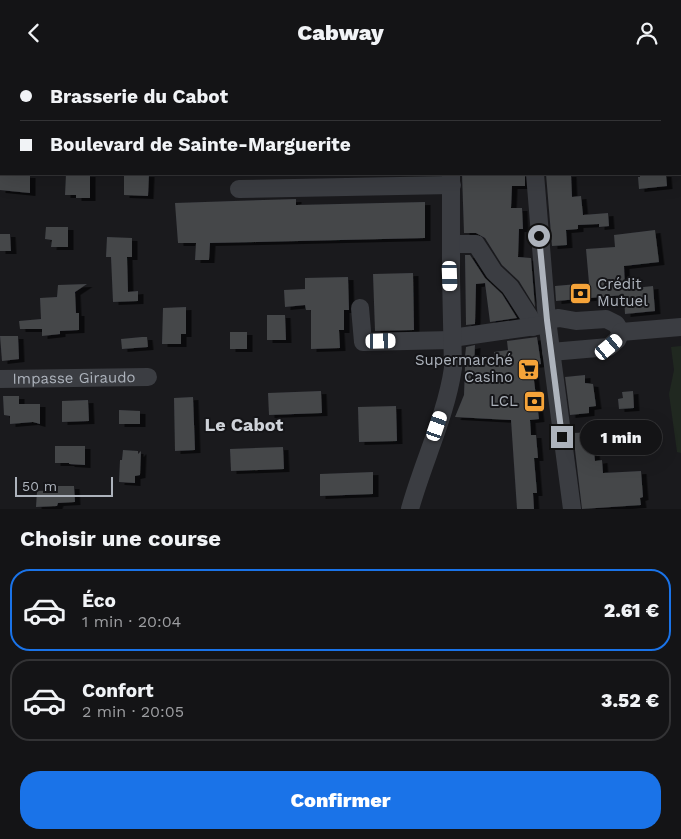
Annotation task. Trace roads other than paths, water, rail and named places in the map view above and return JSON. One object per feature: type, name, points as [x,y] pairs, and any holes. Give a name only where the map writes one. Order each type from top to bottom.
[{"type":"street","points":[[534,175],[543,324],[551,352],[572,509]]},
{"type":"street","points":[[239,189],[452,179],[452,339],[454,368],[410,509]]},
{"type":"street","points":[[451,244],[476,244],[494,273],[510,287],[530,318],[543,324]]},
{"type":"street","points":[[360,308],[363,342],[452,339],[543,324],[559,318],[576,321],[606,319],[616,324],[621,332]]},
{"type":"street","points":[[621,332],[681,327]]},
{"type":"street","points":[[551,352],[609,347],[617,341],[621,332]]},
{"type":"street","name":"Impasse Giraudo","points":[[0,379],[148,377]]},
{"type":"place","name":"Crédit Mutuel","points":[[581,293]]},
{"type":"place","name":"Supermarché Casino","points":[[529,369]]},
{"type":"place","name":"LCL","points":[[534,401]]},
{"type":"district","name":"Le Cabot","points":[[244,425]]}]
